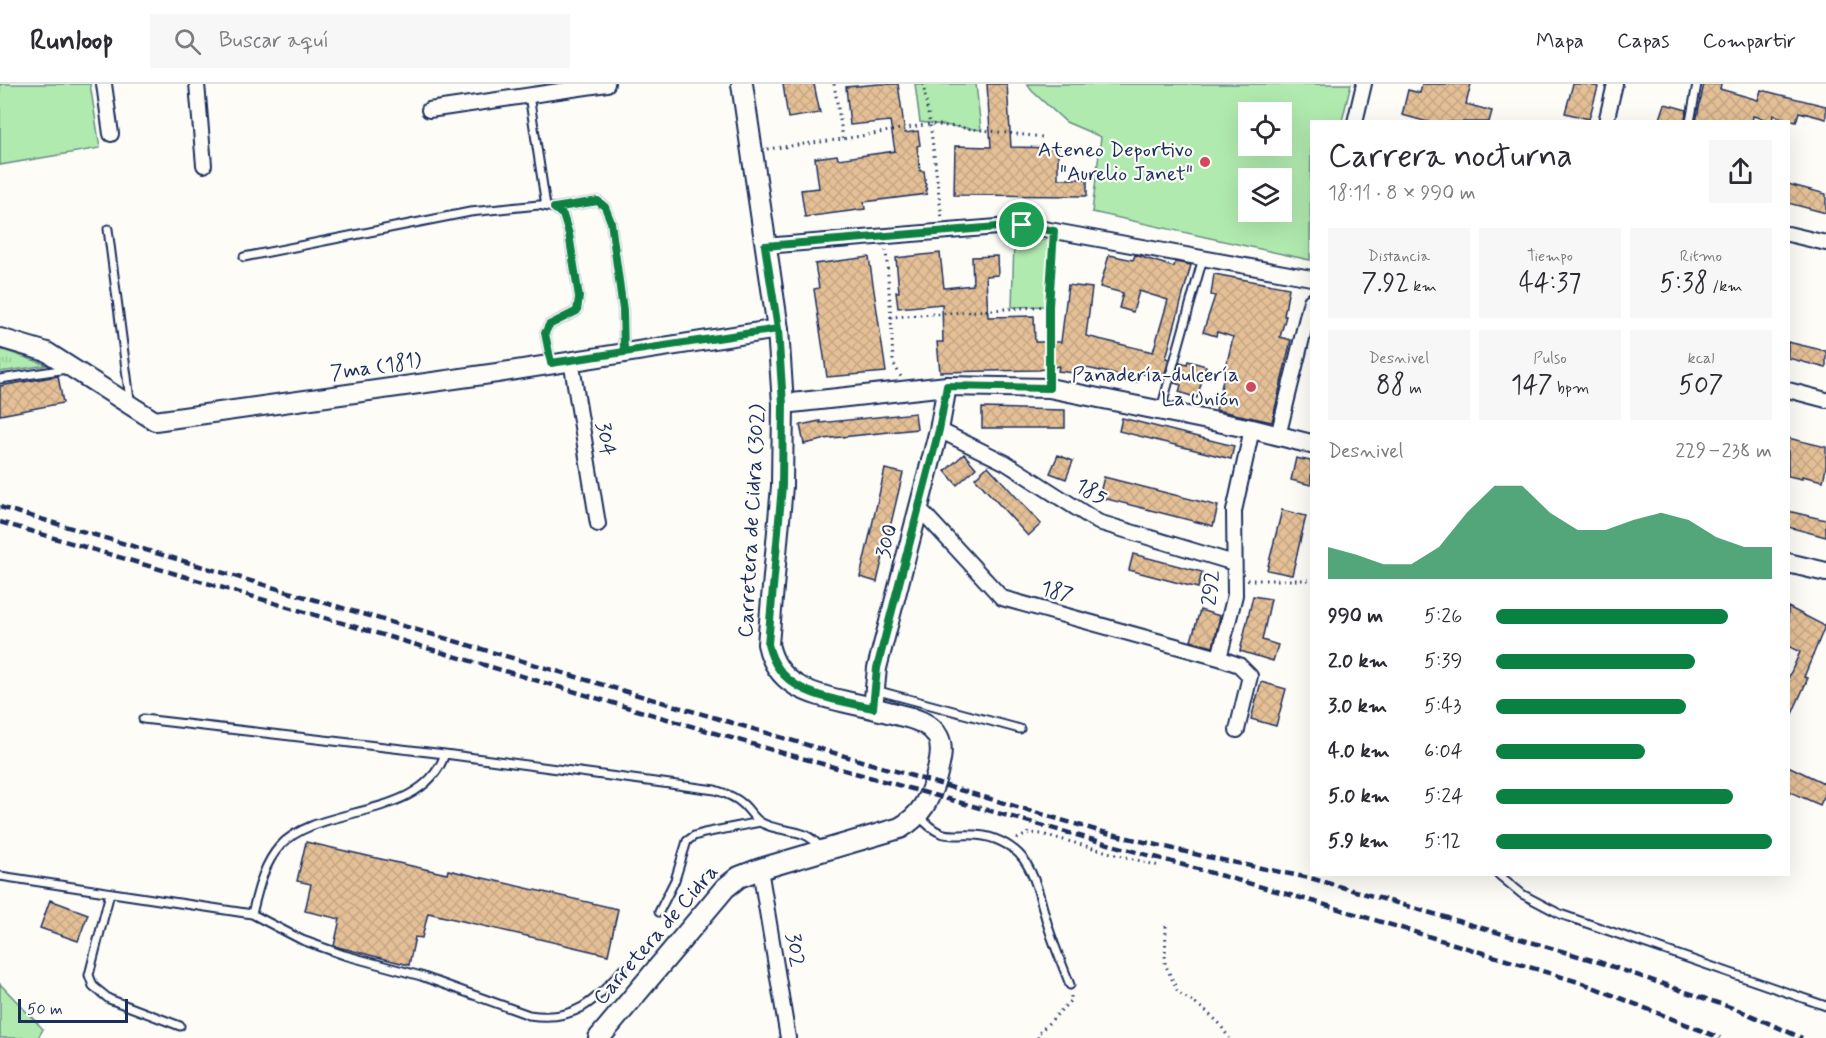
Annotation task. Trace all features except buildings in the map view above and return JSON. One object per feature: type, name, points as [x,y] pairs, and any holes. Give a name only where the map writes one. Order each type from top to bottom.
[{"type":"main road","name":"Carretera de Cidra (302)","points":[[742,84],[778,329],[783,404],[782,486],[768,644],[771,657],[779,670],[793,684],[814,694],[874,699],[931,729],[938,737],[941,747],[940,759],[925,807],[918,815]]},
{"type":"main road","name":"Carretera de Cidra","points":[[599,1038],[725,888],[740,877],[821,850],[900,828],[918,815]]},
{"type":"street","points":[[104,84],[111,134]]},
{"type":"street","points":[[197,84],[204,165]]},
{"type":"street","points":[[429,110],[607,84]]},
{"type":"street","points":[[1358,120],[1364,84]]},
{"type":"street","points":[[1606,120],[1615,84]]},
{"type":"street","points":[[765,246],[1022,225],[1310,278]]},
{"type":"street","points":[[1790,234],[1826,243]]},
{"type":"street","points":[[1278,435],[1310,305]]},
{"type":"street","name":"7ma (181)","points":[[0,339],[47,352],[154,421],[497,373],[778,329]]},
{"type":"street","name":"304","points":[[571,360],[598,524]]},
{"type":"street","points":[[783,404],[947,386],[1049,388],[1252,429],[1310,444]]},
{"type":"street","name":"300","points":[[874,699],[877,668],[939,430],[947,386]]},
{"type":"street","points":[[1790,391],[1826,400]]},
{"type":"street","name":"292","points":[[1219,658],[1235,595],[1234,511],[1252,429]]},
{"type":"street","name":"185","points":[[939,430],[1006,463],[1098,522],[1234,563]]},
{"type":"street","name":"187","points":[[919,508],[1002,598],[1219,658]]},
{"type":"street","points":[[1790,563],[1826,572]]},
{"type":"street","points":[[1219,658],[1239,665],[1250,676],[1237,730]]},
{"type":"street","name":"302","points":[[760,869],[788,1038]]},
{"type":"lane","points":[[1689,120],[1697,84]]},
{"type":"lane","points":[[529,95],[546,206]]},
{"type":"lane","points":[[244,257],[470,212],[539,205],[554,208],[598,201],[605,207],[611,222],[623,310],[624,352]]},
{"type":"lane","points":[[551,363],[545,333],[549,325],[577,311],[579,297],[569,234],[563,215],[554,208]]},
{"type":"lane","points":[[108,229],[131,406]]},
{"type":"lane","points":[[1161,412],[1203,258]]},
{"type":"lane","points":[[0,378],[72,368]]},
{"type":"lane","points":[[874,699],[1020,729]]},
{"type":"lane","points":[[143,720],[445,754],[715,790],[729,794],[742,803],[760,822],[777,829],[802,833],[812,838],[821,850]]},
{"type":"lane","points":[[252,914],[260,880],[279,847],[290,837],[306,828],[398,800],[421,786],[434,774],[445,754]]},
{"type":"lane","points":[[918,815],[939,834],[952,837],[984,836],[1009,846],[1019,853],[1027,864],[1050,933],[1071,985]]},
{"type":"lane","points":[[659,912],[675,880],[687,841],[704,833],[760,822]]},
{"type":"lane","points":[[0,876],[252,914],[302,940],[344,955],[421,976],[529,1015],[545,1018],[565,1015],[583,1008],[598,998],[622,970]]},
{"type":"lane","points":[[1500,876],[1522,894],[1560,914],[1826,1006]]},
{"type":"lane","points":[[110,893],[89,975],[93,986],[109,999],[180,1026]]},
{"type":"path","points":[[834,84],[843,139]]},
{"type":"path","points":[[923,84],[943,231]]},
{"type":"path","points":[[752,151],[930,124],[1042,137]]},
{"type":"path","points":[[1049,388],[1049,306],[1054,231]]},
{"type":"path","points":[[885,236],[893,362],[908,390]]},
{"type":"path","points":[[891,317],[1049,306]]},
{"type":"path","points":[[1234,580],[1310,580]]},
{"type":"path","points":[[1009,846],[1029,833],[1042,834],[1159,866]]},
{"type":"path","points":[[1166,926],[1165,963],[1178,992],[1206,1011],[1219,1023],[1229,1038]]},
{"type":"path","points":[[1038,1038],[1038,1034],[1071,1000],[1071,985]]},
{"type":"green space","points":[[0,84],[90,84],[100,148],[0,165]]},
{"type":"green space","points":[[915,84],[976,84],[981,130],[920,122]]},
{"type":"green space","name":"Ateneo Deportivo \"Aurelio Janet\"","points":[[1027,84],[1351,84],[1342,120],[1310,120],[1310,260],[1092,212],[1101,137],[1066,122]]},
{"type":"green space","points":[[1052,240],[1049,306],[1012,307],[1014,241]]},
{"type":"green space","points":[[0,349],[48,365],[0,372]]},
{"type":"green space","points":[[0,984],[43,1029],[38,1038],[0,1038]]},
{"type":"railway","points":[[0,507],[1099,831],[1314,879],[1599,962],[1741,1011],[1802,1038]]},
{"type":"railway","points":[[0,522],[762,747],[1319,903],[1585,984],[1720,1038]]},
{"type":"place","name":"Ateneo Deportivo \"Aurelio Janet\"","points":[[1205,162]]},
{"type":"place","name":"Panadería-dulcería La Unión","points":[[1251,387]]},
{"type":"route","points":[[1022,225],[765,246],[778,329],[624,352],[623,310],[611,222],[605,207],[598,201],[554,208],[563,215],[569,234],[579,297],[577,311],[549,325],[545,333],[551,363],[778,329],[783,404],[782,486],[768,644],[771,657],[779,670],[793,684],[814,694],[873,708],[877,668],[939,430],[947,386],[1049,388],[1049,306],[1054,231],[1022,225]]}]
